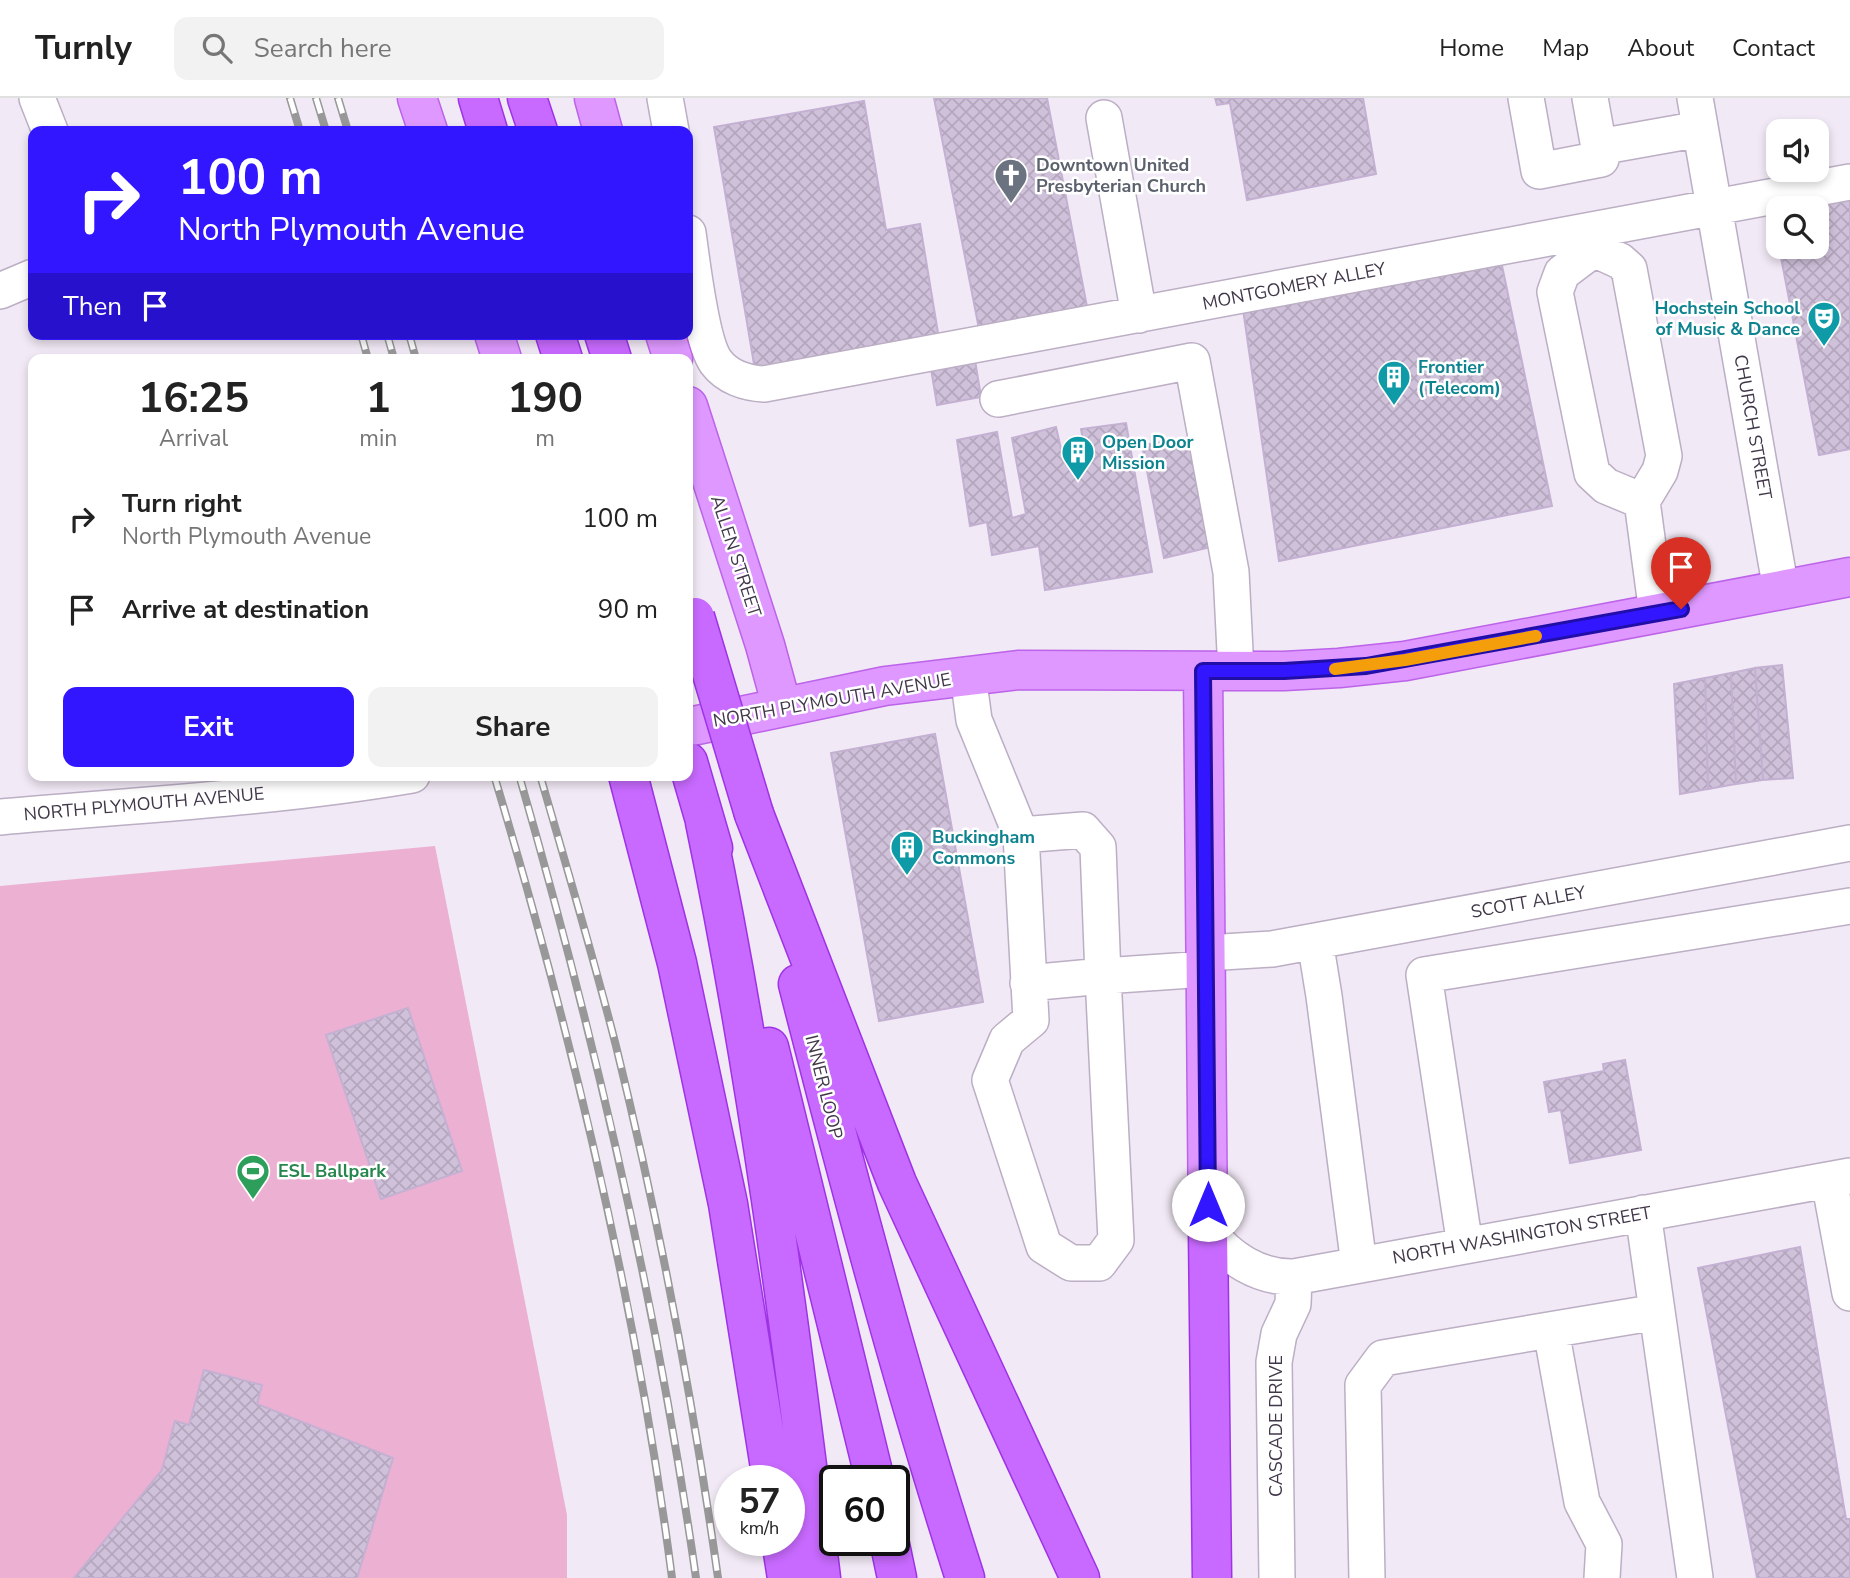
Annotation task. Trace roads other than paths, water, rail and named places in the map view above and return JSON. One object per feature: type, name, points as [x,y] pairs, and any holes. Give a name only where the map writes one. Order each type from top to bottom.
[{"type":"highway","points":[[478,98],[486,126]]},
{"type":"highway","points":[[527,98],[536,126]]},
{"type":"highway","name":"INNER LOOP","points":[[693,613],[754,814],[850,1185],[935,1485],[965,1578]]},
{"type":"highway","points":[[693,780],[785,1110],[871,1465]]},
{"type":"highway","points":[[630,781],[677,963],[728,1204],[770,1465]]},
{"type":"highway","points":[[754,814],[897,1183],[1080,1578]]},
{"type":"highway","points":[[705,822],[745,1034],[785,1290],[821,1578]]},
{"type":"highway","points":[[1208,1231],[1212,1578]]},
{"type":"highway","points":[[784,1556],[787,1578]]},
{"type":"highway","points":[[892,1556],[897,1578]]},
{"type":"main road","points":[[417,98],[426,126]]},
{"type":"main road","points":[[594,98],[602,126]]},
{"type":"main road","name":"ALLEN STREET","points":[[693,421],[765,645],[782,707]]},
{"type":"main road","name":"NORTH PLYMOUTH AVENUE","points":[[693,726],[886,686],[968,675],[1028,670],[1313,670],[1405,660],[1850,578]]},
{"type":"main road","points":[[1208,1231],[1206,961],[1219,671]]},
{"type":"street","points":[[37,98],[48,126]]},
{"type":"street","points":[[665,98],[670,126]]},
{"type":"street","points":[[1526,98],[1539,171],[1601,159],[1590,98]]},
{"type":"street","points":[[1599,146],[1697,113]]},
{"type":"street","name":"CHURCH STREET","points":[[1697,113],[1782,590]]},
{"type":"street","points":[[1104,118],[1139,315]]},
{"type":"street","name":"MONTGOMERY ALLEY","points":[[693,259],[711,353],[722,369],[739,379],[773,384],[1139,315],[1593,239],[1714,207],[1850,183]]},
{"type":"street","points":[[1642,501],[1606,486],[1592,473],[1555,292],[1562,273],[1593,239],[1629,269],[1664,456],[1660,471],[1642,501],[1657,613]]},
{"type":"street","points":[[0,291],[28,279]]},
{"type":"street","points":[[998,399],[1192,361],[1231,572],[1219,671]]},
{"type":"street","points":[[968,675],[974,720],[1021,835],[1031,1020],[1007,1040],[990,1080],[1044,1246],[1071,1263],[1099,1263],[1116,1240],[1098,847],[1083,830],[1021,835]]},
{"type":"street","name":"NORTH PLYMOUTH AVENUE","points":[[0,817],[215,787],[378,781]]},
{"type":"street","name":"SCOTT ALLEY","points":[[1028,983],[1103,976],[1206,961],[1850,843]]},
{"type":"street","points":[[1465,1246],[1424,975],[1850,906]]},
{"type":"street","points":[[1315,941],[1359,1265]]},
{"type":"street","points":[[1839,1178],[1850,1293]]},
{"type":"street","name":"NORTH WASHINGTON STREET","points":[[1208,1231],[1226,1251],[1247,1265],[1268,1275],[1294,1277],[1839,1178]]},
{"type":"street","points":[[1643,1213],[1695,1578]]},
{"type":"street","name":"CASCADE DRIVE","points":[[1277,1578],[1275,1362],[1279,1334],[1293,1304],[1294,1277]]},
{"type":"street","points":[[1367,1578],[1363,1385],[1383,1358],[1657,1312]]},
{"type":"street","points":[[1551,1330],[1581,1502],[1604,1544],[1602,1578]]},
{"type":"railway","points":[[290,98],[298,126]]},
{"type":"railway","points":[[316,98],[324,126]]},
{"type":"railway","points":[[338,98],[346,126]]},
{"type":"railway","points":[[363,340],[367,354]]},
{"type":"railway","points":[[389,340],[393,354]]},
{"type":"railway","points":[[411,340],[415,354]]},
{"type":"railway","points":[[496,781],[550,973],[600,1173],[641,1375],[672,1578]]},
{"type":"railway","points":[[521,781],[574,974],[622,1174],[663,1374],[696,1578]]},
{"type":"railway","points":[[542,781],[607,1012],[647,1178],[698,1444],[718,1578]]},
{"type":"place","name":"Downtown United Presbyterian Church","points":[[1011,205]]},
{"type":"place","name":"Hochstein School of Music & Dance","points":[[1824,348]]},
{"type":"place","name":"Frontier (Telecom)","points":[[1394,407]]},
{"type":"place","name":"Open Door Mission","points":[[1078,482]]},
{"type":"place","name":"Buckingham Commons","points":[[907,877]]},
{"type":"place","name":"ESL Ballpark","points":[[253,1201]]}]
